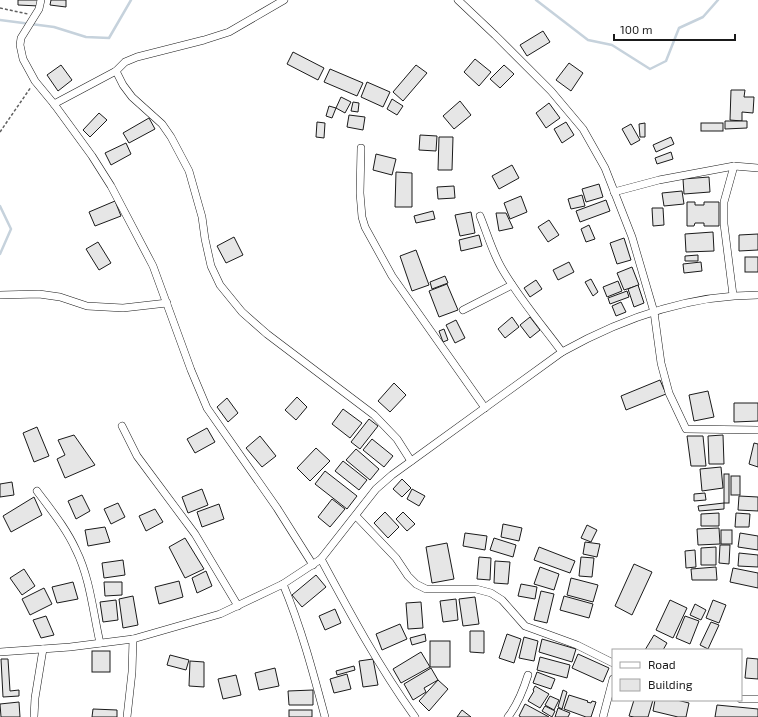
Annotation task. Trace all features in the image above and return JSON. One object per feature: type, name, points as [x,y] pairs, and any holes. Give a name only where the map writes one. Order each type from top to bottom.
[{"type":"street","points":[[41,0],[40,9],[22,38],[20,45],[23,59],[35,81],[54,104],[92,156],[111,186],[153,266],[191,370],[207,408],[277,508],[313,565]]},
{"type":"street","points":[[54,104],[116,71],[125,62],[137,57],[230,32],[284,0]]},
{"type":"street","points":[[458,0],[552,91],[583,129],[605,168],[632,237],[654,312],[661,363],[669,393],[686,429],[758,430]]},
{"type":"street","points":[[116,71],[123,85],[132,96],[162,124],[188,171],[202,218],[211,266],[220,285],[242,312],[267,334],[374,415],[397,439],[411,461]]},
{"type":"street","points":[[361,148],[360,193],[364,227],[392,276],[485,408]]},
{"type":"street","points":[[614,192],[659,180],[734,166],[758,168]]},
{"type":"street","points":[[733,295],[724,224],[724,202],[734,166]]},
{"type":"street","points":[[480,216],[493,251],[512,285],[562,352]]},
{"type":"street","points":[[463,310],[512,285]]},
{"type":"street","points":[[0,295],[39,294],[60,297],[87,306],[123,308],[167,304]]},
{"type":"street","points":[[0,652],[133,639],[220,614],[238,606],[282,584],[321,559],[376,489],[411,461],[562,352],[589,337],[654,312],[699,301],[733,295],[758,295]]},
{"type":"street","points":[[122,426],[137,456],[195,534],[238,606]]},
{"type":"street","points":[[37,491],[61,523],[77,551],[88,584],[100,643]]},
{"type":"street","points":[[356,516],[396,558],[408,576],[416,584],[426,589],[476,590],[491,593],[502,600],[525,626],[577,644],[612,662]]},
{"type":"street","points":[[321,559],[355,623],[415,717]]},
{"type":"street","points":[[282,584],[307,649],[325,717]]},
{"type":"street","points":[[126,717],[132,672],[133,639]]},
{"type":"street","points":[[34,717],[35,698],[43,649]]},
{"type":"street","points":[[508,717],[516,707],[523,692],[528,675]]},
{"type":"street","points":[[603,717],[612,684]]},
{"type":"street","points":[[742,700],[758,699]]},
{"type":"path","points":[[0,8],[36,16]]},
{"type":"path","points":[[0,132],[35,81]]},
{"type":"building","points":[[18,0],[39,0],[39,6],[18,5]]},
{"type":"building","points":[[51,0],[66,0],[66,7],[50,5]]},
{"type":"building","points":[[543,31],[550,42],[527,56],[520,45]]},
{"type":"building","points":[[293,52],[324,68],[318,80],[287,64]]},
{"type":"building","points":[[475,59],[491,72],[479,86],[464,72]]},
{"type":"building","points":[[569,63],[583,73],[571,91],[556,80]]},
{"type":"building","points":[[61,65],[72,80],[58,91],[47,75]]},
{"type":"building","points":[[416,65],[427,73],[403,101],[393,92]]},
{"type":"building","points":[[504,65],[514,74],[500,88],[490,79]]},
{"type":"building","points":[[330,69],[363,83],[357,96],[324,82]]},
{"type":"building","points":[[367,82],[390,92],[383,107],[361,97]]},
{"type":"building","points":[[731,90],[745,90],[744,97],[754,97],[753,113],[742,112],[742,121],[730,120]]},
{"type":"building","points":[[341,97],[351,102],[345,113],[336,108]]},
{"type":"building","points":[[392,99],[403,106],[397,115],[387,109]]},
{"type":"building","points":[[460,101],[471,115],[454,129],[443,116]]},
{"type":"building","points":[[353,102],[359,103],[358,112],[351,111]]},
{"type":"building","points":[[549,103],[560,118],[546,128],[536,113]]},
{"type":"building","points":[[329,106],[336,108],[332,118],[326,116]]},
{"type":"building","points":[[99,113],[107,120],[90,137],[83,130]]},
{"type":"building","points":[[349,115],[365,117],[363,130],[347,127]]},
{"type":"building","points":[[149,118],[155,129],[129,143],[123,133]]},
{"type":"building","points":[[725,121],[747,121],[747,128],[725,129]]},
{"type":"building","points":[[317,122],[325,123],[324,138],[316,137]]},
{"type":"building","points":[[566,122],[574,135],[562,143],[554,129]]},
{"type":"building","points":[[645,123],[645,137],[640,137],[639,124]]},
{"type":"building","points":[[701,123],[723,123],[723,131],[701,131]]},
{"type":"building","points":[[631,124],[640,140],[631,145],[622,129]]},
{"type":"building","points":[[420,135],[437,136],[436,151],[419,150]]},
{"type":"building","points":[[439,137],[453,137],[452,170],[438,170]]},
{"type":"building","points":[[671,137],[674,144],[656,152],[653,145]]},
{"type":"building","points":[[126,143],[131,154],[111,165],[105,153]]},
{"type":"building","points":[[671,152],[673,159],[657,164],[655,158]]},
{"type":"building","points":[[376,154],[396,159],[392,175],[373,170]]},
{"type":"building","points":[[512,165],[519,178],[499,189],[492,176]]},
{"type":"building","points":[[396,172],[412,173],[412,207],[395,207]]},
{"type":"building","points":[[709,177],[710,192],[684,194],[683,179]]},
{"type":"building","points":[[599,184],[603,197],[586,202],[582,189]]},
{"type":"building","points":[[454,186],[455,198],[438,199],[437,187]]},
{"type":"building","points":[[682,191],[684,204],[664,206],[662,193]]},
{"type":"building","points":[[582,195],[585,206],[571,209],[568,199]]},
{"type":"building","points":[[521,196],[527,212],[510,219],[504,203]]},
{"type":"building","points":[[606,200],[610,211],[580,222],[576,211]]},
{"type":"building","points":[[115,201],[121,216],[95,226],[89,212]]},
{"type":"building","points":[[687,202],[695,202],[695,205],[704,205],[704,202],[719,202],[719,226],[704,226],[704,223],[695,223],[694,226],[687,226]]},
{"type":"building","points":[[652,208],[663,208],[664,225],[653,226]]},
{"type":"building","points":[[433,211],[435,219],[416,223],[414,216]]},
{"type":"building","points":[[471,212],[475,233],[460,236],[455,215]]},
{"type":"building","points":[[496,213],[506,213],[513,228],[499,231]]},
{"type":"building","points":[[549,220],[559,235],[548,242],[538,227]]},
{"type":"building","points":[[589,225],[595,239],[586,242],[581,229]]},
{"type":"building","points":[[713,232],[714,251],[686,252],[685,234]]},
{"type":"building","points":[[758,234],[758,250],[739,251],[739,235]]},
{"type":"building","points":[[479,235],[482,246],[461,251],[459,240]]},
{"type":"building","points":[[234,237],[243,255],[226,263],[217,246]]},
{"type":"building","points":[[624,238],[631,260],[617,264],[610,243]]},
{"type":"building","points":[[98,242],[111,263],[99,270],[86,249]]},
{"type":"building","points":[[416,250],[429,285],[412,291],[400,256]]},
{"type":"building","points":[[698,255],[698,261],[685,261],[685,256]]},
{"type":"building","points":[[745,257],[758,257],[758,272],[745,272]]},
{"type":"building","points":[[569,262],[574,272],[558,280],[553,270]]},
{"type":"building","points":[[701,262],[702,271],[684,273],[683,264]]},
{"type":"building","points":[[632,267],[639,285],[624,290],[617,273]]},
{"type":"building","points":[[445,276],[448,283],[432,289],[430,282]]},
{"type":"building","points":[[591,279],[598,292],[593,296],[585,282]]},
{"type":"building","points":[[536,280],[542,289],[530,297],[524,288]]},
{"type":"building","points":[[618,281],[622,291],[607,297],[603,287]]},
{"type":"building","points":[[447,284],[458,310],[439,317],[429,291]]},
{"type":"building","points":[[638,285],[644,303],[634,307],[628,289]]},
{"type":"building","points":[[627,291],[629,297],[610,304],[608,298]]},
{"type":"building","points":[[621,302],[626,312],[616,316],[612,306]]},
{"type":"building","points":[[512,317],[519,327],[505,338],[498,329]]},
{"type":"building","points":[[530,317],[540,330],[530,338],[520,325]]},
{"type":"building","points":[[456,320],[465,338],[455,343],[446,325]]},
{"type":"building","points":[[444,329],[448,340],[443,342],[439,331]]},
{"type":"building","points":[[660,380],[666,394],[626,410],[621,396]]},
{"type":"building","points":[[394,383],[406,395],[390,412],[378,401]]},
{"type":"building","points":[[708,391],[714,417],[694,421],[689,395]]},
{"type":"building","points":[[297,397],[307,407],[296,420],[285,410]]},
{"type":"building","points":[[227,398],[238,413],[228,422],[217,407]]},
{"type":"building","points":[[734,403],[758,403],[758,421],[734,422]]},
{"type":"building","points":[[343,409],[362,423],[350,438],[332,424]]},
{"type":"building","points":[[369,419],[378,426],[360,449],[351,442]]},
{"type":"building","points":[[37,427],[49,456],[34,462],[23,433]]},
{"type":"building","points":[[207,428],[215,442],[195,453],[187,439]]},
{"type":"building","points":[[74,435],[95,465],[65,478],[57,459],[65,455],[58,440]]},
{"type":"building","points":[[723,435],[724,464],[709,464],[708,436]]},
{"type":"building","points":[[260,436],[276,456],[262,467],[246,448]]},
{"type":"building","points":[[687,436],[703,436],[706,466],[691,466]]},
{"type":"building","points":[[372,439],[393,456],[384,467],[363,450]]},
{"type":"building","points":[[754,443],[758,444],[758,467],[749,464]]},
{"type":"building","points":[[316,448],[330,461],[310,481],[297,468]]},
{"type":"building","points":[[356,449],[379,469],[370,480],[346,460]]},
{"type":"building","points":[[343,461],[367,480],[359,490],[335,471]]},
{"type":"building","points":[[721,467],[723,488],[702,491],[700,469]]},
{"type":"building","points":[[325,471],[357,496],[347,509],[315,484]]},
{"type":"building","points":[[724,474],[729,474],[729,503],[724,503]]},
{"type":"building","points":[[731,476],[740,476],[740,495],[731,495]]},
{"type":"building","points":[[402,479],[411,488],[402,497],[393,489]]},
{"type":"building","points":[[12,482],[14,495],[0,497],[0,484]]},
{"type":"building","points":[[202,489],[208,505],[188,513],[182,497]]},
{"type":"building","points":[[412,489],[425,496],[419,506],[407,499]]},
{"type":"building","points":[[705,493],[706,500],[694,501],[694,494]]},
{"type":"building","points":[[82,495],[90,511],[76,519],[68,501]]},
{"type":"building","points":[[739,496],[758,497],[758,511],[738,510]]},
{"type":"building","points":[[34,497],[42,515],[11,532],[3,516]]},
{"type":"building","points":[[332,499],[345,509],[330,527],[318,517]]},
{"type":"building","points":[[118,503],[125,517],[111,524],[104,509]]},
{"type":"building","points":[[724,503],[724,509],[699,511],[698,506]]},
{"type":"building","points":[[219,504],[224,519],[202,527],[197,512]]},
{"type":"building","points":[[155,509],[163,522],[146,531],[139,516]]},
{"type":"building","points":[[385,512],[399,527],[388,538],[374,523]]},
{"type":"building","points":[[403,512],[415,524],[407,531],[396,519]]},
{"type":"building","points":[[719,513],[719,526],[701,526],[701,514]]},
{"type":"building","points":[[736,513],[750,514],[749,527],[735,527]]},
{"type":"building","points":[[503,524],[522,528],[519,541],[501,537]]},
{"type":"building","points":[[587,525],[597,530],[591,542],[581,538]]},
{"type":"building","points":[[105,527],[110,542],[88,546],[85,530]]},
{"type":"building","points":[[719,528],[720,544],[698,545],[697,529]]},
{"type":"building","points":[[721,530],[732,530],[732,544],[721,544]]},
{"type":"building","points":[[465,533],[487,536],[485,550],[463,546]]},
{"type":"building","points":[[740,533],[758,536],[758,550],[738,547]]},
{"type":"building","points":[[185,538],[204,569],[185,578],[169,547]]},
{"type":"building","points":[[494,538],[516,545],[513,557],[490,550]]},
{"type":"building","points":[[585,542],[600,544],[597,557],[583,554]]},
{"type":"building","points":[[447,543],[454,579],[432,583],[426,547]]},
{"type":"building","points":[[720,545],[730,545],[729,564],[719,563]]},
{"type":"building","points":[[539,547],[575,561],[570,573],[534,560]]},
{"type":"building","points":[[716,547],[716,565],[701,565],[701,548]]},
{"type":"building","points":[[695,550],[696,567],[686,568],[685,551]]},
{"type":"building","points":[[739,553],[758,555],[758,567],[738,566]]},
{"type":"building","points":[[479,557],[491,558],[490,580],[477,579]]},
{"type":"building","points":[[581,557],[594,558],[592,577],[579,576]]},
{"type":"building","points":[[123,560],[125,575],[104,578],[102,563]]},
{"type":"building","points":[[495,561],[510,562],[508,584],[494,583]]},
{"type":"building","points":[[634,564],[652,572],[632,615],[615,606]]},
{"type":"building","points":[[540,567],[559,574],[554,590],[534,584]]},
{"type":"building","points":[[716,567],[717,580],[692,580],[691,569]]},
{"type":"building","points":[[733,568],[758,573],[758,588],[730,582]]},
{"type":"building","points":[[24,569],[35,586],[22,595],[10,578]]},
{"type":"building","points":[[206,571],[212,586],[197,593],[192,578]]},
{"type":"building","points":[[316,575],[326,587],[302,607],[292,595]]},
{"type":"building","points":[[571,578],[598,585],[593,602],[567,595]]},
{"type":"building","points":[[179,581],[183,597],[159,604],[155,587]]},
{"type":"building","points":[[73,582],[78,599],[57,603],[52,587]]},
{"type":"building","points":[[104,582],[122,582],[122,595],[105,596]]},
{"type":"building","points":[[521,584],[537,587],[535,599],[518,596]]},
{"type":"building","points":[[44,588],[52,604],[30,615],[22,599]]},
{"type":"building","points":[[541,591],[554,594],[547,623],[534,620]]},
{"type":"building","points":[[133,596],[138,625],[123,628],[119,599]]},
{"type":"building","points":[[564,596],[593,604],[589,618],[560,610]]},
{"type":"building","points":[[475,597],[479,624],[463,626],[459,599]]},
{"type":"building","points":[[456,599],[458,620],[443,622],[440,601]]},
{"type":"building","points":[[116,600],[118,620],[103,622],[100,602]]},
{"type":"building","points":[[670,600],[687,608],[673,638],[656,630]]},
{"type":"building","points":[[713,600],[726,605],[719,623],[706,618]]},
{"type":"building","points":[[421,602],[423,628],[408,629],[406,603]]},
{"type":"building","points":[[695,604],[706,610],[701,620],[690,615]]},
{"type":"building","points":[[335,609],[341,623],[325,630],[319,616]]},
{"type":"building","points":[[46,616],[54,635],[41,638],[33,620]]},
{"type":"building","points":[[685,616],[699,621],[690,644],[676,638]]},
{"type":"building","points":[[711,622],[719,625],[708,649],[700,645]]},
{"type":"building","points":[[400,624],[407,639],[382,650],[376,634]]},
{"type":"building","points":[[470,631],[484,631],[484,653],[470,652]]},
{"type":"building","points":[[425,634],[426,641],[412,645],[410,638]]},
{"type":"building","points":[[507,634],[521,639],[514,663],[499,658]]},
{"type":"building","points":[[654,635],[667,643],[664,649],[646,649]]},
{"type":"building","points":[[524,637],[538,641],[534,661],[519,658]]},
{"type":"building","points":[[542,639],[576,649],[572,662],[539,652]]},
{"type":"building","points":[[430,641],[450,641],[450,667],[430,667]]},
{"type":"building","points":[[92,651],[110,651],[110,672],[92,672]]},
{"type":"building","points":[[421,652],[430,667],[401,683],[393,669]]},
{"type":"building","points":[[578,654],[609,668],[603,682],[572,668]]},
{"type":"building","points":[[170,655],[189,660],[186,670],[167,665]]},
{"type":"building","points":[[540,657],[570,665],[567,678],[537,670]]},
{"type":"building","points":[[747,658],[758,659],[758,679],[745,678]]},
{"type":"building","points":[[1,659],[8,659],[10,691],[19,690],[19,696],[3,697]]},
{"type":"building","points":[[373,659],[378,685],[363,687],[359,661]]},
{"type":"building","points":[[190,661],[204,662],[204,687],[189,686]]},
{"type":"building","points":[[354,666],[355,670],[337,675],[336,671]]},
{"type":"building","points":[[275,668],[279,686],[259,690],[255,673]]},
{"type":"building","points":[[431,668],[438,680],[424,688],[426,692],[413,700],[404,684]]},
{"type":"building","points":[[537,672],[555,679],[551,689],[533,683]]},
{"type":"building","points":[[347,674],[351,689],[334,693],[330,679]]},
{"type":"building","points":[[236,675],[241,695],[223,699],[218,679]]},
{"type":"building","points":[[438,680],[448,689],[429,711],[419,701]]},
{"type":"building","points":[[535,686],[549,694],[540,708],[528,701],[534,691]]},
{"type":"building","points":[[313,690],[313,705],[289,705],[288,691]]},
{"type":"building","points":[[563,690],[567,692],[562,709],[558,707]]},
{"type":"building","points":[[569,695],[588,701],[587,702],[596,702],[591,717],[586,717],[564,709]]},
{"type":"building","points":[[550,696],[559,700],[554,710],[545,705]]},
{"type":"building","points":[[634,701],[653,701],[648,717],[629,716]]},
{"type":"building","points":[[655,701],[681,701],[689,703],[686,717],[678,717],[653,711]]},
{"type":"building","points":[[19,702],[20,717],[1,717],[0,704]]},
{"type":"building","points":[[525,704],[549,717],[519,716]]},
{"type":"building","points":[[717,705],[758,709],[758,717],[715,717]]},
{"type":"building","points":[[545,706],[555,711],[552,717],[542,711]]},
{"type":"building","points":[[558,708],[570,713],[568,717],[555,717]]},
{"type":"building","points":[[93,709],[117,710],[117,717],[92,717]]},
{"type":"building","points":[[289,710],[312,710],[312,717],[289,717]]},
{"type":"building","points":[[462,710],[471,717],[457,717]]},
{"type":"waterway","points":[[0,20],[54,27],[86,37],[109,38],[131,0]]},
{"type":"waterway","points":[[536,0],[588,40],[612,45],[650,69],[666,61],[679,28],[703,17],[718,0]]},
{"type":"waterway","points":[[0,206],[11,229],[0,254]]}]
